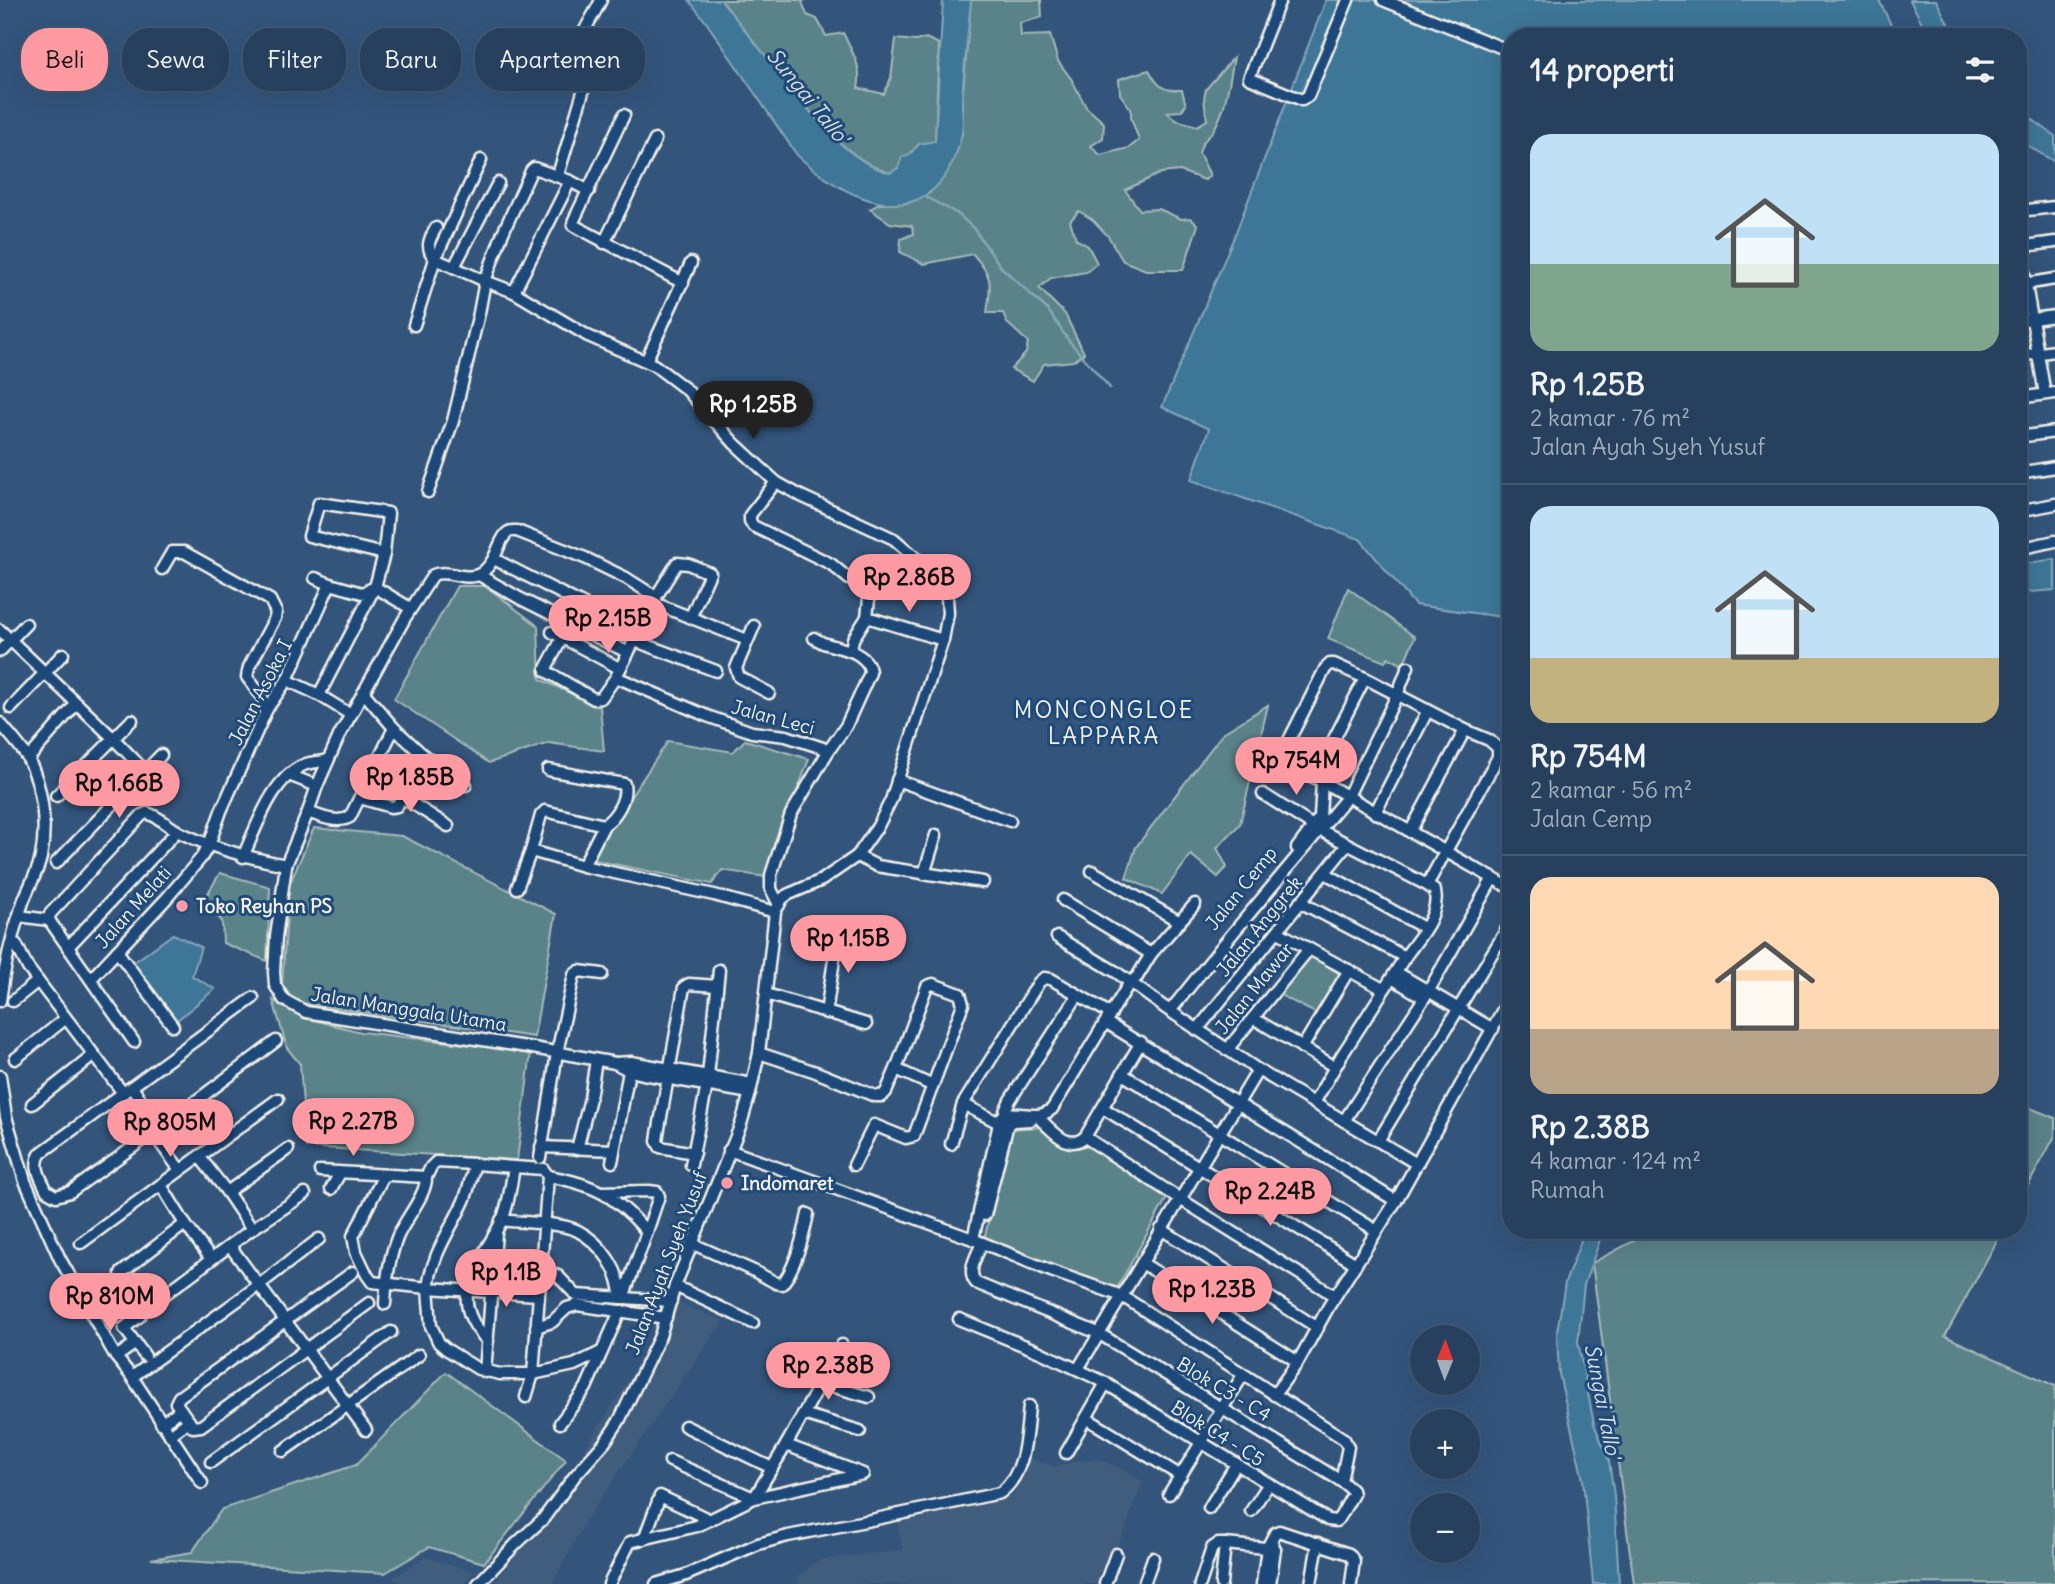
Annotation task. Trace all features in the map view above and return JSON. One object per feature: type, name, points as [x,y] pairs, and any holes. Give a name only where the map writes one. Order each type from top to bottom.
[{"type":"street","points":[[558,175],[583,92],[583,86],[575,72],[574,60],[579,43],[601,0]]},
{"type":"street","points":[[1280,0],[1249,79],[1302,100],[1308,96],[1348,0]]},
{"type":"street","points":[[1383,0],[1502,48]]},
{"type":"street","points":[[624,115],[573,225],[682,283]]},
{"type":"street","points":[[604,243],[655,140]]},
{"type":"street","points":[[414,325],[435,259],[481,160]]},
{"type":"street","points":[[428,492],[453,421],[480,313],[485,281],[502,235],[532,169],[558,175],[589,191]]},
{"type":"street","points":[[514,292],[570,181]]},
{"type":"street","points":[[454,267],[498,183]]},
{"type":"street","points":[[2027,210],[2055,207]]},
{"type":"street","points":[[436,228],[429,246],[430,254],[435,259],[514,292],[588,336],[663,370],[687,390],[740,450],[776,482],[894,539],[938,578],[947,597],[948,613],[943,639],[891,800],[878,826],[857,856],[822,880],[787,895],[777,908],[583,866],[531,851]]},
{"type":"street","points":[[2027,244],[2055,242]]},
{"type":"street","points":[[646,361],[691,263]]},
{"type":"street","points":[[2027,283],[2055,279]]},
{"type":"street","points":[[2027,303],[2050,393],[2027,397]]},
{"type":"street","points":[[2027,320],[2055,316]]},
{"type":"street","points":[[2027,355],[2055,351]]},
{"type":"street","points":[[2027,436],[2055,432]]},
{"type":"street","points":[[2027,472],[2055,467]]},
{"type":"street","points":[[776,482],[750,515],[754,526],[831,564],[849,579],[870,590],[867,617],[853,639],[851,650],[814,638]]},
{"type":"street","points":[[319,695],[376,587],[384,554],[388,513],[319,503],[309,536],[384,554]]},
{"type":"street","points":[[2027,509],[2055,504]]},
{"type":"street","points":[[628,652],[479,575],[494,559],[506,534],[517,531],[585,558],[625,578],[655,600],[747,640]]},
{"type":"street","points":[[2027,547],[2055,541]]},
{"type":"street","points":[[162,569],[172,552],[184,552],[270,600],[276,612],[275,618],[249,667],[247,677],[262,697],[267,709]]},
{"type":"street","points":[[494,559],[588,607],[635,637],[716,671]]},
{"type":"street","points":[[563,637],[546,671],[594,699],[601,698],[677,563],[688,564],[713,575],[691,616]]},
{"type":"street","name":"Jalan Manggala Utama","points":[[479,575],[471,577],[437,573],[433,576],[410,608],[328,761],[286,865],[274,972],[278,991],[290,1005],[306,1012],[434,1031],[751,1088]]},
{"type":"street","points":[[315,578],[362,593],[376,587]]},
{"type":"street","name":"Jalan Asoka I","points":[[201,858],[267,709],[286,680],[330,584]]},
{"type":"street","points":[[376,587],[410,608]]},
{"type":"street","points":[[867,617],[943,639]]},
{"type":"street","points":[[0,651],[26,624]]},
{"type":"street","points":[[754,626],[736,673],[769,693]]},
{"type":"street","points":[[0,630],[145,771]]},
{"type":"street","name":"Jalan Leci","points":[[552,632],[617,673],[707,716],[752,732],[786,736],[829,750]]},
{"type":"street","name":"Jalan Ayah Syeh Yusuf","points":[[478,1584],[543,1519],[574,1477],[605,1442],[619,1421],[666,1318],[691,1243],[741,1124],[751,1088],[759,1053],[777,908],[771,889],[771,874],[781,840],[791,814],[846,726],[870,673],[865,660],[851,650]]},
{"type":"street","points":[[11,708],[63,654]]},
{"type":"street","points":[[1427,885],[1447,852],[1500,752],[1494,743],[1365,678],[1334,664],[1328,666],[1283,752],[1284,761],[1375,813],[1447,852],[1502,883]]},
{"type":"street","points":[[1317,828],[1348,796],[1408,667]]},
{"type":"street","points":[[1318,780],[1365,678]]},
{"type":"street","points":[[286,680],[319,695],[351,715]]},
{"type":"street","points":[[364,693],[423,755],[466,785]]},
{"type":"street","points":[[28,759],[76,704]]},
{"type":"street","points":[[1375,813],[1428,710]]},
{"type":"street","points":[[56,796],[132,720]]},
{"type":"street","points":[[0,723],[28,759],[38,787],[44,826],[41,859],[19,916],[7,958],[0,1001]]},
{"type":"street","points":[[308,812],[326,818],[346,819],[353,813],[394,727]]},
{"type":"street","points":[[1410,832],[1465,730]]},
{"type":"street","points":[[56,863],[161,755]]},
{"type":"street","points":[[360,798],[397,806],[423,755]]},
{"type":"street","points":[[243,857],[276,789],[289,775],[307,764],[328,761]]},
{"type":"street","points":[[548,769],[624,785],[625,794],[614,818],[604,825],[583,866]]},
{"type":"street","points":[[289,775],[317,786]]},
{"type":"street","points":[[897,780],[1010,821]]},
{"type":"street","name":"Jalan Cemp","points":[[1167,1009],[1317,828],[1322,810],[1318,780]]},
{"type":"street","points":[[1263,794],[1317,828],[1435,891],[1434,914],[1383,989],[1314,1103]]},
{"type":"street","points":[[402,797],[449,826]]},
{"type":"street","points":[[517,888],[541,815],[545,811],[604,825]]},
{"type":"street","points":[[48,920],[50,914],[142,815],[147,813],[177,831],[209,845],[243,857],[286,865]]},
{"type":"street","points":[[68,947],[177,831]]},
{"type":"street","points":[[924,874],[936,835]]},
{"type":"street","name":"Jalan Anggrek","points":[[1197,1030],[1348,845]]},
{"type":"street","points":[[857,856],[877,866],[983,882]]},
{"type":"street","name":"Jalan Melati","points":[[90,979],[201,858]]},
{"type":"street","points":[[1092,871],[1180,922]]},
{"type":"street","points":[[1325,873],[1424,928]]},
{"type":"street","points":[[1344,1121],[1426,995],[1493,878]]},
{"type":"street","points":[[1063,900],[1151,954]]},
{"type":"street","points":[[1300,902],[1405,957]]},
{"type":"street","points":[[963,1104],[1005,1121],[1052,1117],[1151,954],[1195,904]]},
{"type":"street","points":[[19,916],[48,920],[134,1042]]},
{"type":"street","points":[[1278,932],[1383,989]]},
{"type":"street","points":[[827,1013],[838,933]]},
{"type":"street","points":[[1057,937],[1134,982],[1167,1009],[1258,1070],[1417,1164]]},
{"type":"street","points":[[1378,1141],[1502,937]]},
{"type":"street","points":[[16,944],[24,963],[180,1170]]},
{"type":"street","name":"Jalan Mawar","points":[[1227,1050],[1309,949]]},
{"type":"street","points":[[117,951],[173,1026]]},
{"type":"street","points":[[691,1165],[708,1080],[719,970]]},
{"type":"street","points":[[1302,1048],[1349,970]]},
{"type":"street","points":[[602,974],[579,971],[574,975],[540,1152],[614,1150]]},
{"type":"street","points":[[1394,975],[1426,995],[1493,1029]]},
{"type":"street","points":[[951,1144],[963,1104],[1044,978],[1051,979],[1078,995],[1141,1042],[1396,1200]]},
{"type":"street","points":[[13,1001],[38,981]]},
{"type":"street","points":[[694,1153],[659,1147],[658,1134],[684,987],[688,984],[717,986]]},
{"type":"street","points":[[759,1053],[878,1096],[884,1095],[927,986],[933,984],[960,994],[962,1004],[914,1136],[906,1138],[874,1125],[854,1166]]},
{"type":"street","points":[[766,994],[866,1024]]},
{"type":"street","points":[[978,1241],[1010,1100],[1078,995]]},
{"type":"street","points":[[253,998],[41,1153],[37,1163],[43,1183],[50,1194],[61,1196],[70,1192],[276,1041]]},
{"type":"street","points":[[1278,1397],[1335,1296],[1417,1164],[1502,1012]]},
{"type":"street","points":[[1254,1018],[1335,1067]]},
{"type":"street","points":[[15,1059],[65,1019]]},
{"type":"street","points":[[1005,1121],[1047,1113],[1052,1109],[1111,1019]]},
{"type":"street","points":[[1041,1120],[1068,1142],[1077,1143],[1085,1137],[1141,1042]]},
{"type":"street","points":[[32,1104],[94,1055]]},
{"type":"street","points":[[577,1149],[596,1060]]},
{"type":"street","points":[[612,1162],[630,1067]]},
{"type":"street","points":[[896,1069],[931,1086]]},
{"type":"street","points":[[1077,1369],[1258,1070]]},
{"type":"street","points":[[1122,1074],[1377,1231]]},
{"type":"street","points":[[0,1076],[6,1117],[29,1191],[60,1259],[116,1357],[202,1483]]},
{"type":"street","points":[[124,1093],[153,1133]]},
{"type":"street","points":[[81,1243],[278,1099]]},
{"type":"street","points":[[1103,1108],[1356,1264]]},
{"type":"street","points":[[1085,1137],[1335,1296]]},
{"type":"street","points":[[227,1192],[288,1149]]},
{"type":"street","points":[[729,1150],[1122,1296],[1344,1438],[1348,1443],[1341,1481]]},
{"type":"street","points":[[199,1156],[252,1229]]},
{"type":"street","points":[[385,1304],[386,1284],[396,1240],[422,1193],[431,1167],[436,1162],[543,1169],[548,1176],[533,1374],[527,1397]]},
{"type":"street","points":[[475,1164],[467,1195],[433,1261],[428,1288],[431,1326],[439,1343],[485,1372],[509,1375],[533,1374],[574,1365],[601,1352]]},
{"type":"street","points":[[488,1341],[478,1331],[471,1317],[467,1291],[469,1278],[506,1209],[514,1167]]},
{"type":"street","points":[[320,1171],[426,1177]]},
{"type":"street","points":[[331,1189],[340,1173]]},
{"type":"street","points":[[384,1175],[358,1224],[353,1241],[369,1278],[374,1283],[538,1295]]},
{"type":"street","points":[[548,1176],[574,1181],[601,1192],[623,1206],[647,1231]]},
{"type":"street","points":[[29,1191],[43,1183]]},
{"type":"street","points":[[161,1185],[184,1224],[211,1259]]},
{"type":"street","points":[[601,1192],[649,1191],[657,1192],[659,1196],[622,1298]]},
{"type":"street","points":[[145,1356],[124,1328],[211,1259],[305,1194]]},
{"type":"street","points":[[691,1243],[782,1284],[799,1249],[808,1214]]},
{"type":"street","points":[[121,1273],[184,1224]]},
{"type":"street","points":[[499,1225],[544,1225],[578,1231],[609,1260],[621,1287],[622,1298]]},
{"type":"street","points":[[485,1372],[499,1225]]},
{"type":"street","points":[[1161,1230],[1318,1328]]},
{"type":"street","points":[[132,1377],[319,1239]]},
{"type":"street","name":"Blok C3 - C4","points":[[978,1241],[971,1276],[976,1283],[1098,1333],[1341,1481]]},
{"type":"street","points":[[230,1246],[366,1430]]},
{"type":"street","points":[[1142,1263],[1298,1362]]},
{"type":"street","points":[[541,1269],[558,1276],[576,1295],[671,1301]]},
{"type":"street","points":[[353,1272],[179,1397],[176,1404],[194,1427],[201,1426],[369,1303]]},
{"type":"street","points":[[675,1286],[753,1323]]},
{"type":"street","points":[[536,1327],[552,1322],[572,1306],[666,1318]]},
{"type":"street","points":[[560,1423],[586,1388],[620,1311]]},
{"type":"street","name":"Blok C4 - C5","points":[[959,1319],[1105,1383],[1328,1520],[1336,1521],[1340,1517],[1353,1494],[1341,1481]]},
{"type":"street","points":[[211,1462],[391,1332]]},
{"type":"street","points":[[116,1357],[135,1343]]},
{"type":"street","points":[[754,1498],[842,1345]]},
{"type":"street","points":[[283,1451],[419,1355]]},
{"type":"street","points":[[1168,1494],[1243,1375]]},
{"type":"street","points":[[821,1383],[869,1397]]},
{"type":"street","points":[[1066,1453],[1105,1383]]},
{"type":"street","points":[[656,1584],[686,1575],[758,1544],[788,1536],[1000,1493],[1011,1483],[1027,1444],[1029,1406]]},
{"type":"street","points":[[162,1423],[181,1410]]},
{"type":"street","points":[[803,1414],[860,1430]]},
{"type":"street","points":[[1086,1418],[1181,1476]]},
{"type":"street","points":[[170,1435],[189,1421]]},
{"type":"street","points":[[685,1426],[772,1468]]},
{"type":"street","points":[[609,1584],[630,1542],[697,1526],[754,1498],[863,1474],[786,1445]]},
{"type":"street","points":[[670,1461],[754,1498]]},
{"type":"street","points":[[1209,1508],[1236,1464]]},
{"type":"street","points":[[1251,1511],[1268,1485]]},
{"type":"street","points":[[644,1539],[660,1496],[710,1520]]},
{"type":"street","points":[[1262,1584],[1275,1532],[1279,1531],[1352,1556],[1354,1561],[1351,1584]]},
{"type":"street","points":[[1311,1584],[1318,1543]]},
{"type":"street","points":[[1200,1584],[1212,1548],[1218,1544],[1271,1546]]},
{"type":"street","points":[[1221,1584],[1225,1544]]},
{"type":"street","points":[[1270,1584],[1271,1546]]},
{"type":"street","points":[[1105,1584],[1116,1555]]},
{"type":"street","points":[[1144,1584],[1153,1558]]},
{"type":"shaded area","points":[[689,0],[721,0],[826,130],[857,157],[890,173],[898,168],[902,157],[908,156],[919,144],[935,141],[943,0],[971,0],[962,101],[963,129],[947,173],[931,191],[913,201],[893,204],[872,201],[832,182],[797,155]]},
{"type":"shaded area","points":[[1326,0],[1879,0],[1893,28],[1502,28],[1502,617],[1415,605],[1360,539],[1191,480],[1209,429],[1162,407],[1234,237]]},
{"type":"shaded area","points":[[1910,0],[1936,0],[1950,28],[1924,28]]},
{"type":"shaded area","points":[[2027,116],[2055,136],[2055,162],[2027,145]]},
{"type":"shaded area","points":[[2055,559],[2055,590],[2027,592],[2027,564]]},
{"type":"shaded area","points":[[173,934],[201,947],[192,976],[215,989],[176,1021],[133,963]]},
{"type":"shaded area","points":[[1582,1239],[1601,1239],[1584,1285],[1578,1342],[1594,1424],[1609,1461],[1614,1495],[1619,1584],[1593,1584],[1583,1480],[1559,1374],[1557,1332],[1565,1283]]},
{"type":"shaded area","points":[[678,1303],[723,1321],[586,1520],[552,1584],[496,1582],[512,1561]]},
{"type":"shaded area","points":[[1028,1458],[1056,1467],[1076,1461],[1099,1459],[1143,1482],[1103,1584],[798,1584],[798,1576],[819,1560],[903,1550],[898,1525],[893,1518],[1013,1496]]},
{"type":"shaded area","points":[[425,1557],[474,1572],[464,1584],[406,1584],[392,1579]]},
{"type":"green space","points":[[721,0],[805,0],[802,2],[807,15],[817,19],[826,36],[843,33],[858,67],[858,88],[884,94],[891,78],[896,39],[916,41],[926,38],[939,44],[935,142],[919,144],[898,168],[890,173],[857,157],[812,114]]},
{"type":"green space","points":[[971,0],[1041,0],[1042,17],[1020,23],[1021,36],[1050,35],[1058,61],[1086,107],[1104,123],[1103,138],[1091,146],[1100,155],[1129,148],[1139,140],[1131,118],[1131,109],[1120,94],[1119,79],[1149,70],[1162,87],[1182,90],[1186,105],[1181,111],[1167,112],[1176,120],[1197,126],[1207,120],[1204,99],[1206,89],[1234,57],[1222,113],[1199,153],[1210,175],[1205,180],[1180,171],[1161,173],[1125,190],[1140,210],[1159,209],[1181,219],[1190,218],[1198,225],[1183,270],[1146,270],[1123,261],[1108,236],[1093,220],[1079,211],[1070,221],[1076,239],[1088,246],[1097,263],[1086,272],[1051,278],[1039,288],[1065,314],[1084,353],[1073,361],[1044,364],[1033,381],[1011,369],[1026,353],[1028,342],[1007,323],[1003,313],[987,313],[988,275],[973,254],[924,264],[900,252],[901,239],[913,234],[912,226],[890,223],[870,209],[879,204],[908,203],[930,193],[962,134]]},
{"type":"green space","points":[[457,586],[486,586],[538,626],[540,679],[600,707],[604,751],[549,743],[489,763],[394,699]]},
{"type":"green space","points":[[1348,588],[1415,637],[1403,665],[1388,657],[1385,662],[1328,639]]},
{"type":"green space","points":[[1268,705],[1240,824],[1217,848],[1227,867],[1218,877],[1191,855],[1162,894],[1126,878],[1136,847],[1223,733]]},
{"type":"green space","points":[[745,740],[809,759],[765,877],[722,870],[712,884],[589,859],[668,741],[733,752]]},
{"type":"green space","points":[[314,828],[402,836],[556,914],[534,1037],[295,1002],[282,985],[289,885]]},
{"type":"green space","points":[[220,873],[270,887],[267,961],[223,943],[222,921],[202,903]]},
{"type":"green space","points":[[1310,955],[1341,975],[1317,1014],[1278,994]]},
{"type":"green space","points":[[273,1000],[302,1017],[361,1032],[531,1052],[517,1160],[306,1147],[300,1064],[287,1048]]},
{"type":"green space","points":[[2027,1107],[2055,1118],[2055,1136],[2027,1187]]},
{"type":"green space","points":[[1041,1127],[1061,1145],[1072,1148],[1087,1145],[1168,1196],[1116,1290],[1061,1272],[984,1239],[1012,1129]]},
{"type":"green space","points":[[1637,1239],[1998,1239],[1945,1336],[2055,1386],[2055,1583],[1634,1584],[1592,1263]]},
{"type":"green space","points":[[446,1372],[566,1460],[484,1563],[429,1547],[385,1573],[151,1559],[192,1552],[222,1509],[356,1465]]},
{"type":"waterway","points":[[924,196],[958,214],[974,229],[1001,267],[1048,310],[1069,341],[1110,388]]},
{"type":"place","name":"Toko Reyhan PS","points":[[182,906]]},
{"type":"place","name":"Indomaret","points":[[727,1183]]},
{"type":"district","name":"MONCONGLOE LAPPARA","points":[[1104,722]]},
{"type":"water label","name":"Sungai Tallo'","points":[[808,96]]},
{"type":"water label","name":"Sungai Tallo'","points":[[1603,1401]]}]
